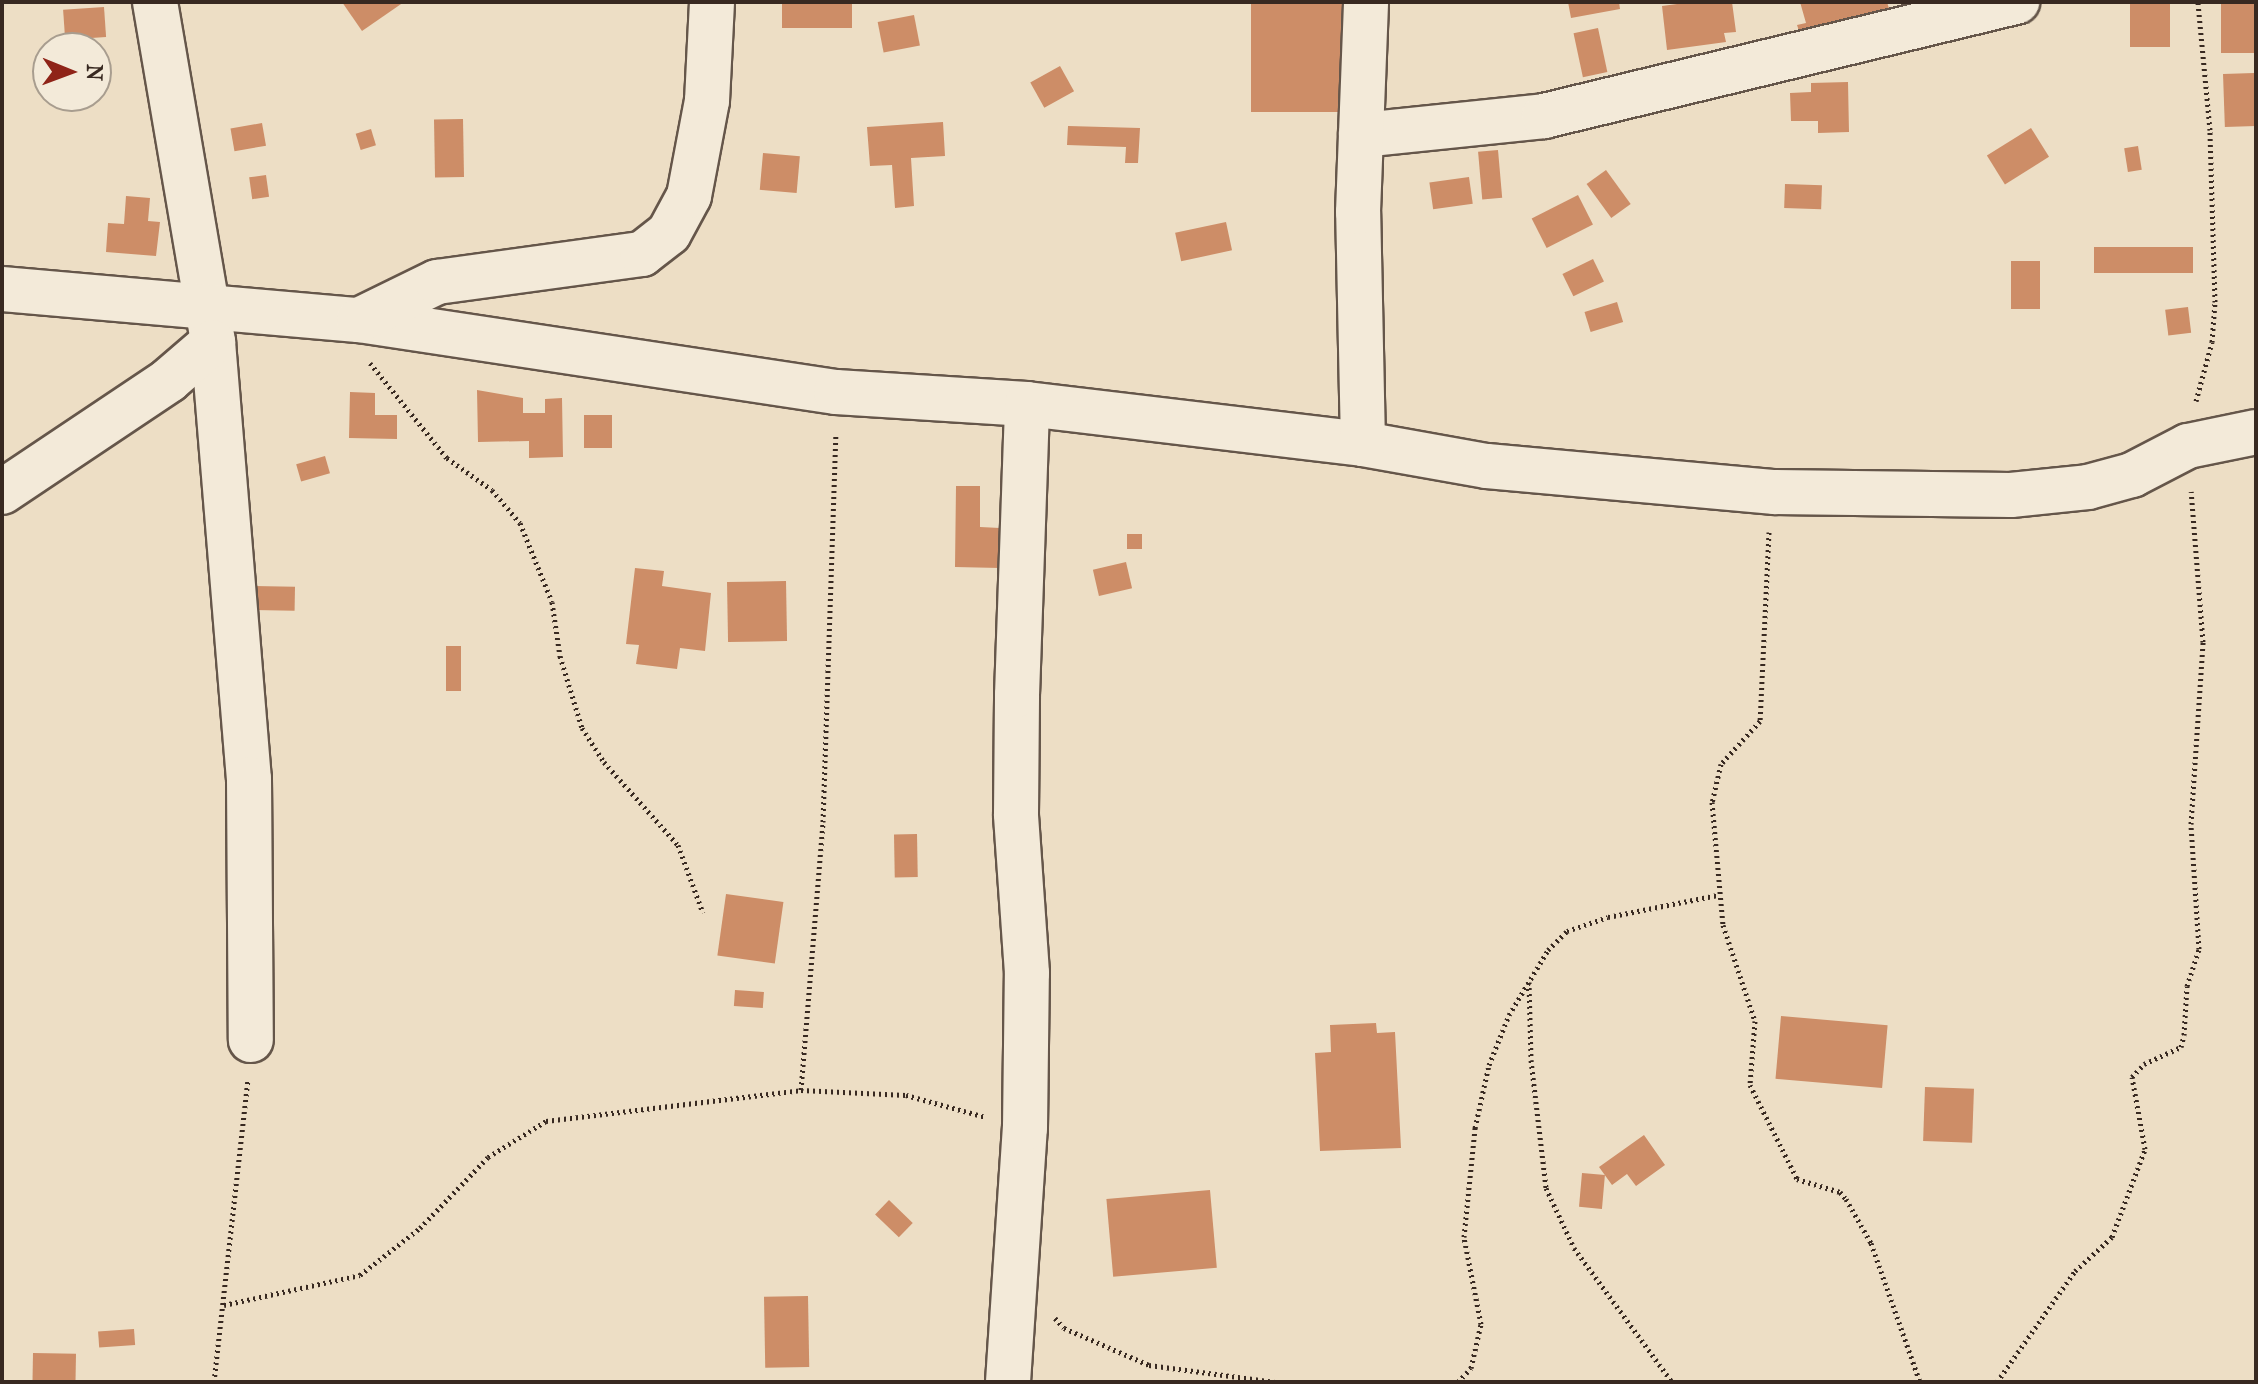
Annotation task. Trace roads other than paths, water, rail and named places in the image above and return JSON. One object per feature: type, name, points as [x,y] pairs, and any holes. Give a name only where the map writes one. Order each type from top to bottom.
[{"type":"street","points":[[155,2],[209,323],[249,779],[251,1040]]},
{"type":"street","points":[[359,320],[437,282],[642,254],[669,233],[689,196],[707,101],[712,2]]},
{"type":"street","points":[[1363,444],[1361,135],[1366,2]]},
{"type":"street","points":[[1361,135],[1544,116],[2017,2]]},
{"type":"street","points":[[2,289],[209,323],[359,320],[836,392],[1027,404],[1363,444],[1487,466],[1775,492],[2011,495],[2088,487],[2132,475],[2188,446],[2256,432]]},
{"type":"street","points":[[2,492],[169,380],[209,323]]},
{"type":"street","points":[[1008,1382],[1025,1128],[1027,973],[1016,814],[1027,404]]}]
